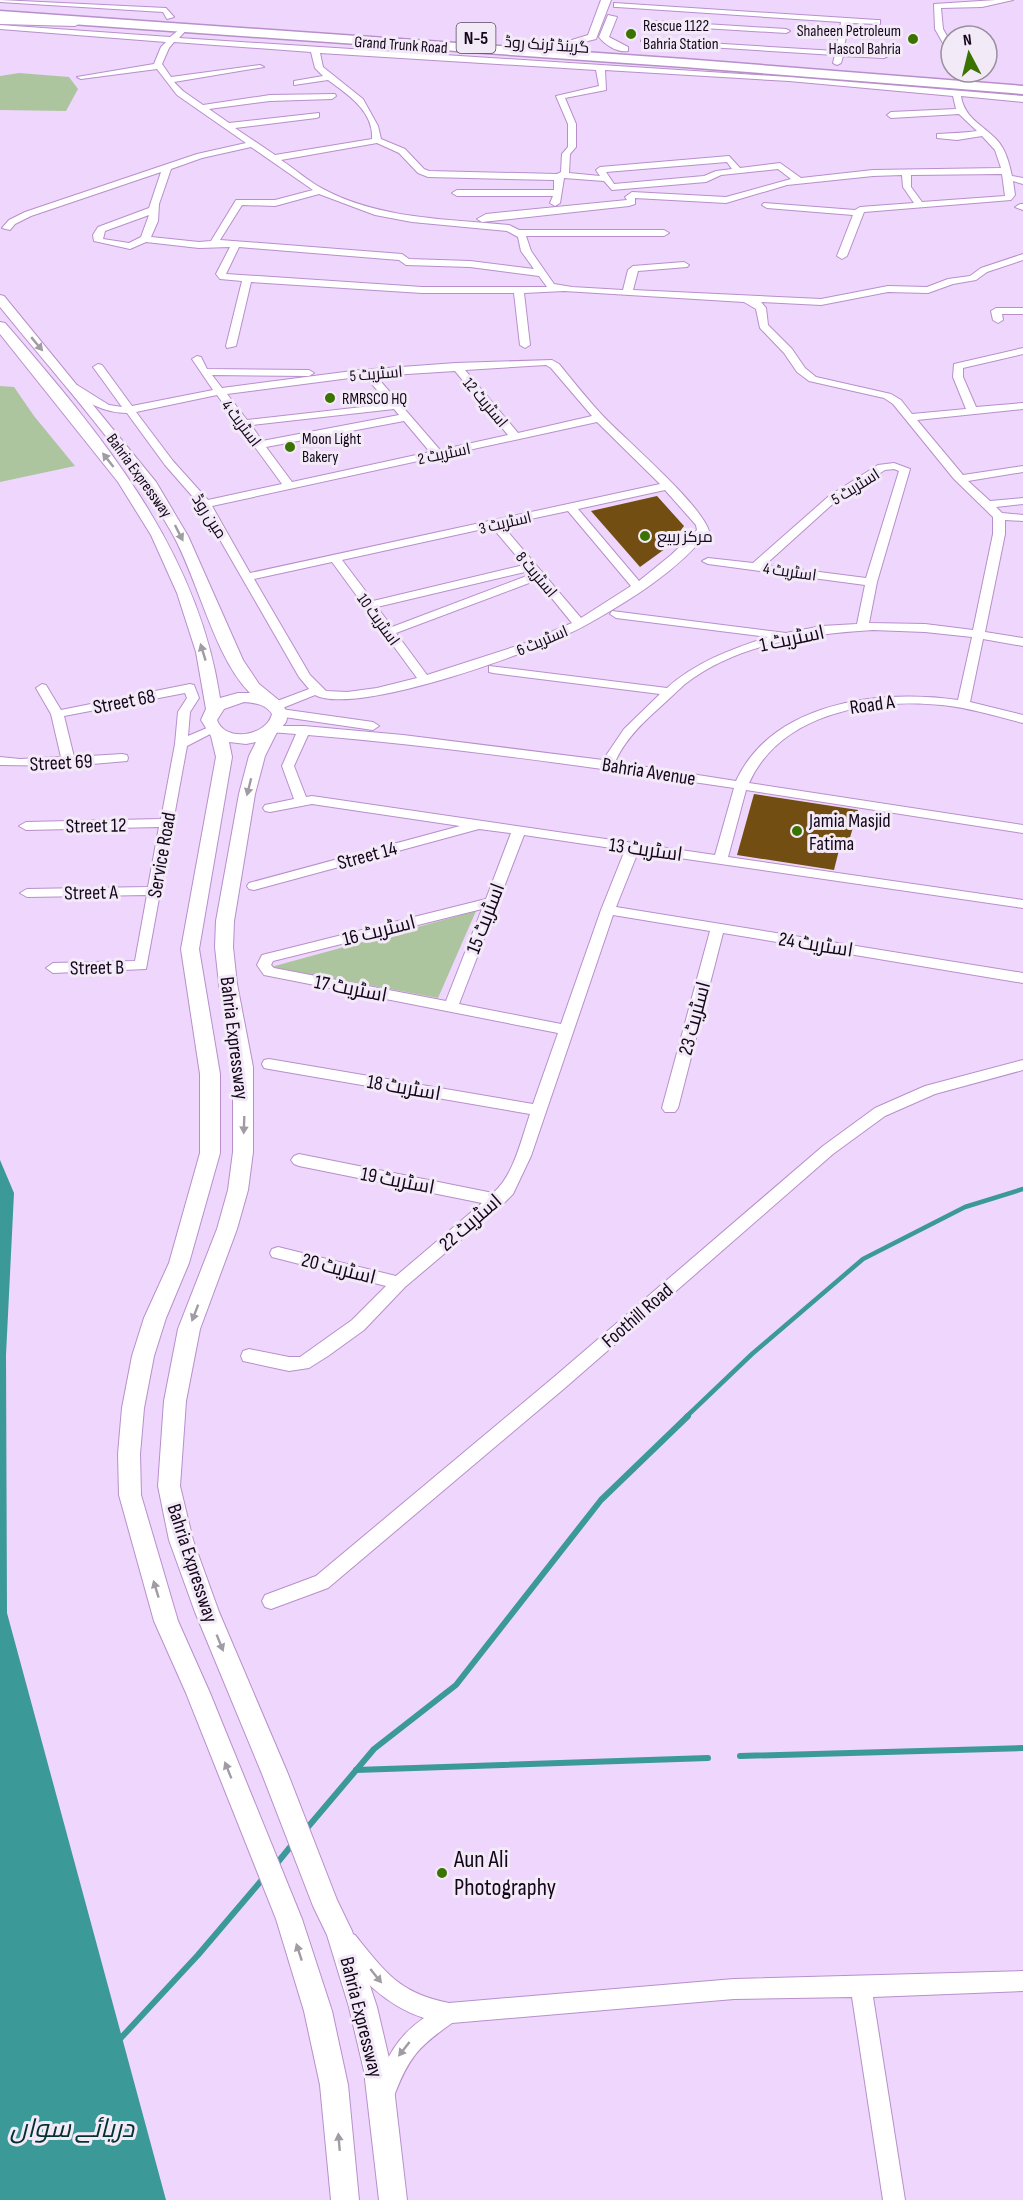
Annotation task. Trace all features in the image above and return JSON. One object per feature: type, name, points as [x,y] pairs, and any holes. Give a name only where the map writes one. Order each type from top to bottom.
[{"type":"highway","name":"گرینڈ ٹرنک روڈ","points":[[0,8],[279,22],[624,50],[705,50],[838,64],[904,68]]},
{"type":"highway","name":"N-5","points":[[0,15],[102,22]]},
{"type":"highway","points":[[170,17],[254,24],[258,27],[247,31],[203,29]]},
{"type":"highway","name":"Grand Trunk Road","points":[[102,22],[203,29],[343,44],[790,75],[838,64],[1023,90]]},
{"type":"highway","points":[[343,44],[294,32],[298,28],[401,32]]},
{"type":"highway","points":[[838,64],[972,76],[977,79],[971,81],[838,64]]},
{"type":"main road","points":[[563,46],[592,37],[613,2]]},
{"type":"main road","points":[[613,2],[604,37],[624,50]]},
{"type":"main road","points":[[0,21],[102,22]]},
{"type":"main road","name":"Bahria Expressway","points":[[0,299],[149,482],[167,510],[208,596],[235,660],[273,716],[257,756],[247,794],[225,921],[224,947],[228,984],[243,1067],[243,1152],[238,1190],[227,1229],[189,1329],[175,1401],[169,1453],[169,1486],[181,1540],[207,1612],[275,1774],[326,1906],[339,1931],[368,2028],[378,2071],[393,2200]]},
{"type":"main road","name":"Bahria Expressway","points":[[0,326],[49,383],[147,514],[187,599],[207,665],[214,709],[209,720],[216,731],[224,757],[190,949],[210,1074],[210,1153],[179,1263],[155,1318],[143,1356],[133,1408],[129,1454],[130,1495],[142,1546],[166,1621],[198,1693],[285,1909],[318,2011],[334,2085],[345,2200]]},
{"type":"main road","points":[[214,709],[232,699],[244,697],[273,716],[243,739],[216,731]]},
{"type":"street","points":[[0,0],[166,10],[170,17]]},
{"type":"street","points":[[926,0],[937,6],[982,5],[1009,0]]},
{"type":"street","points":[[613,2],[877,21]]},
{"type":"street","points":[[937,6],[939,29]]},
{"type":"street","points":[[645,40],[705,50],[716,11]]},
{"type":"street","points":[[846,20],[838,64],[884,56]]},
{"type":"street","points":[[657,23],[786,31]]},
{"type":"street","points":[[0,27],[315,50],[343,44]]},
{"type":"street","points":[[184,28],[160,54],[159,66],[168,80],[180,93],[320,191],[375,212],[412,219],[509,228],[522,236],[526,251],[551,286],[572,290]]},
{"type":"street","points":[[315,50],[319,68],[354,92],[364,103],[378,133],[376,140]]},
{"type":"street","points":[[506,56],[600,66],[790,75],[1023,99]]},
{"type":"street","points":[[81,77],[159,66]]},
{"type":"street","points":[[552,211],[566,154],[572,147],[572,124],[560,96],[603,88],[600,66]]},
{"type":"street","points":[[168,80],[260,68]]},
{"type":"street","points":[[227,126],[317,116],[309,95],[297,83],[330,77]]},
{"type":"street","points":[[842,256],[860,210],[865,208],[902,208],[919,204],[1008,198],[1010,190],[998,147],[960,111],[957,94]]},
{"type":"street","points":[[202,108],[270,98],[332,96]]},
{"type":"street","points":[[891,115],[960,111]]},
{"type":"street","points":[[940,136],[957,137],[983,133]]},
{"type":"street","points":[[274,158],[376,140],[393,145],[412,155],[421,171],[428,174],[606,179]]},
{"type":"street","points":[[7,228],[12,222],[28,214],[200,156],[253,144]]},
{"type":"street","points":[[737,170],[729,159],[600,170],[612,187],[706,179],[715,174],[737,170],[783,166],[800,181]]},
{"type":"street","points":[[145,239],[153,221],[153,210],[167,169]]},
{"type":"street","points":[[905,172],[908,180],[907,187],[919,204]]},
{"type":"street","points":[[478,224],[483,218],[496,216],[632,202],[630,196],[726,200],[786,182],[873,173],[1006,174],[1023,180]]},
{"type":"street","points":[[214,243],[239,202],[275,203],[320,191]]},
{"type":"street","points":[[457,193],[558,193]]},
{"type":"street","points":[[495,194],[496,216]]},
{"type":"street","points":[[768,205],[859,213]]},
{"type":"street","points":[[153,210],[101,229],[98,235],[99,241],[125,246],[134,245],[145,239],[199,245],[214,243],[402,258],[406,262],[470,264],[540,273]]},
{"type":"street","points":[[517,233],[664,233]]},
{"type":"street","points":[[235,245],[220,274],[223,277],[422,290],[572,290],[820,302],[888,289],[928,290],[951,281],[973,278],[984,270],[1023,257]]},
{"type":"street","points":[[627,293],[633,270],[661,262],[684,265]]},
{"type":"street","points":[[231,346],[247,279]]},
{"type":"street","points":[[519,291],[525,345]]},
{"type":"street","points":[[745,298],[761,308],[763,326],[788,351],[801,370],[813,379],[887,396],[897,402],[960,479],[988,506],[999,516],[1023,518]]},
{"type":"street","points":[[998,320],[996,311],[1023,311]]},
{"type":"street","points":[[972,410],[958,377],[957,366],[1023,351]]},
{"type":"street","name":"اسٹریٹ 4","points":[[197,359],[204,372],[289,486]]},
{"type":"street","name":"اسٹریٹ 5","points":[[130,410],[219,392],[368,373],[548,362],[555,366],[599,418]]},
{"type":"street","name":"اسٹریٹ 12","points":[[456,366],[516,437]]},
{"type":"street","name":"مین روڈ","points":[[98,367],[169,463],[205,504],[305,677],[317,690]]},
{"type":"street","points":[[204,372],[368,373],[438,454]]},
{"type":"street","points":[[73,387],[112,410],[130,410]]},
{"type":"street","points":[[244,423],[396,406]]},
{"type":"street","points":[[908,417],[939,416],[972,410],[1023,406]]},
{"type":"street","points":[[259,445],[406,417]]},
{"type":"street","points":[[599,418],[668,486]]},
{"type":"street","name":"اسٹریٹ 2","points":[[205,504],[599,418]]},
{"type":"street","name":"اسٹریٹ 5","points":[[756,567],[833,498],[882,468],[894,466],[905,469],[871,582]]},
{"type":"street","points":[[960,479],[1023,469]]},
{"type":"street","name":"اسٹریٹ 3","points":[[246,577],[668,486]]},
{"type":"street","name":"اسٹریٹ 6","points":[[317,690],[322,694],[339,697],[378,691],[508,654],[580,624],[638,587],[703,531],[701,524],[668,486]]},
{"type":"street","points":[[988,506],[1023,501]]},
{"type":"street","points":[[570,506],[638,587]]},
{"type":"street","points":[[964,703],[999,534],[999,516]]},
{"type":"street","name":"اسٹریٹ 8","points":[[495,524],[580,624]]},
{"type":"street","name":"اسٹریٹ 10","points":[[335,558],[424,679]]},
{"type":"street","name":"اسٹریٹ 4","points":[[708,561],[871,582]]},
{"type":"street","points":[[370,605],[534,572]]},
{"type":"street","points":[[388,632],[534,572]]},
{"type":"street","points":[[863,626],[871,582]]},
{"type":"street","points":[[616,614],[787,636]]},
{"type":"street","name":"اسٹریٹ 1","points":[[608,761],[614,748],[665,691],[727,654],[787,636],[863,626],[928,627],[978,633],[1023,642]]},
{"type":"street","points":[[493,669],[665,691]]},
{"type":"street","points":[[42,688],[57,714],[69,762]]},
{"type":"street","name":"Street 68","points":[[57,714],[190,688]]},
{"type":"street","name":"Service Road","points":[[141,966],[181,744],[184,712],[193,698],[190,688]]},
{"type":"street","points":[[273,716],[317,690]]},
{"type":"street","name":"Road A","points":[[721,860],[743,781],[755,759],[771,742],[795,726],[824,713],[891,700],[927,699],[964,703],[1023,719]]},
{"type":"street","name":"Bahria Avenue","points":[[273,716],[305,715],[1023,821]]},
{"type":"street","name":"Bahria Avenue","points":[[273,716],[304,730],[608,761]]},
{"type":"street","points":[[301,802],[288,766],[304,730]]},
{"type":"street","points":[[181,744],[216,731]]},
{"type":"street","name":"Street 69","points":[[0,761],[20,764],[122,758]]},
{"type":"street","name":"Bahria Avenue","points":[[743,781],[1023,829]]},
{"type":"street","name":"اسٹریٹ 13","points":[[270,808],[312,800],[1023,904]]},
{"type":"street","name":"Street 12","points":[[26,826],[167,823]]},
{"type":"street","name":"Street 14","points":[[255,886],[479,824]]},
{"type":"street","name":"اسٹریٹ 15","points":[[451,1006],[519,830]]},
{"type":"street","name":"اسٹریٹ 22","points":[[249,1356],[289,1364],[303,1363],[358,1325],[399,1283],[507,1190],[519,1164],[568,1030],[608,910],[633,847]]},
{"type":"street","name":"Street A","points":[[27,893],[155,891]]},
{"type":"street","name":"اسٹریٹ 16","points":[[267,958],[491,902]]},
{"type":"street","name":"اسٹریٹ 24","points":[[608,910],[1023,978]]},
{"type":"street","name":"اسٹریٹ 23","points":[[670,1108],[718,928]]},
{"type":"street","name":"اسٹریٹ 17","points":[[267,958],[264,965],[269,972],[451,1006]]},
{"type":"street","name":"Street B","points":[[53,968],[141,966]]},
{"type":"street","points":[[451,1006],[568,1030]]},
{"type":"street","name":"اسٹریٹ 18","points":[[269,1064],[538,1110]]},
{"type":"street","name":"Foothill Road","points":[[271,1601],[322,1582],[569,1374],[828,1150],[880,1112],[930,1090],[1023,1065]]},
{"type":"street","name":"اسٹریٹ 19","points":[[299,1160],[497,1200]]},
{"type":"street","name":"اسٹریٹ 20","points":[[278,1253],[399,1283]]},
{"type":"street","points":[[339,1931],[386,1989],[407,2002],[427,2010],[449,2013],[734,1989],[861,1988],[1023,1981]]},
{"type":"street","points":[[861,1988],[894,2200]]},
{"type":"street","points":[[381,2103],[394,2061],[413,2037],[449,2013]]},
{"type":"shaded area","points":[[19,73],[69,77],[78,89],[66,111],[0,110],[0,76]]},
{"type":"shaded area","points":[[0,386],[14,387],[34,416],[75,466],[0,482]]},
{"type":"shaded area","points":[[476,911],[438,998],[271,967]]},
{"type":"water","name":"دریائے سواں","points":[[0,1160],[14,1193],[6,1355],[7,1613],[166,2200],[0,2200]]},
{"type":"building","name":"مرکز ربیع","points":[[657,496],[684,526],[669,546],[640,567],[591,511]]},
{"type":"building","name":"Jamia Masjid Fatima","points":[[754,794],[858,810],[849,841],[840,846],[834,870],[737,855]]},
{"type":"waterway","points":[[686,1417],[752,1354],[863,1259],[965,1207],[1023,1189]]},
{"type":"waterway","points":[[356,1770],[374,1749],[456,1685],[601,1500],[688,1416]]},
{"type":"waterway","points":[[740,1756],[1023,1748]]},
{"type":"waterway","points":[[356,1770],[708,1758]]},
{"type":"waterway","points":[[308,1827],[356,1770]]},
{"type":"waterway","points":[[278,1862],[291,1846]]},
{"type":"waterway","points":[[119,2040],[198,1955],[261,1881]]},
{"type":"place","name":"Rescue 1122 Bahria Station","points":[[631,34]]},
{"type":"place","name":"Shaheen Petroleum Hascol Bahria","points":[[913,39]]},
{"type":"place","name":"RMRSCO HQ","points":[[330,398]]},
{"type":"place","name":"Moon Light Bakery","points":[[290,447]]},
{"type":"place","name":"مرکز ربیع","points":[[645,536]]},
{"type":"place","name":"Jamia Masjid Fatima","points":[[797,831]]},
{"type":"place","name":"Aun Ali Photography","points":[[442,1873]]}]
